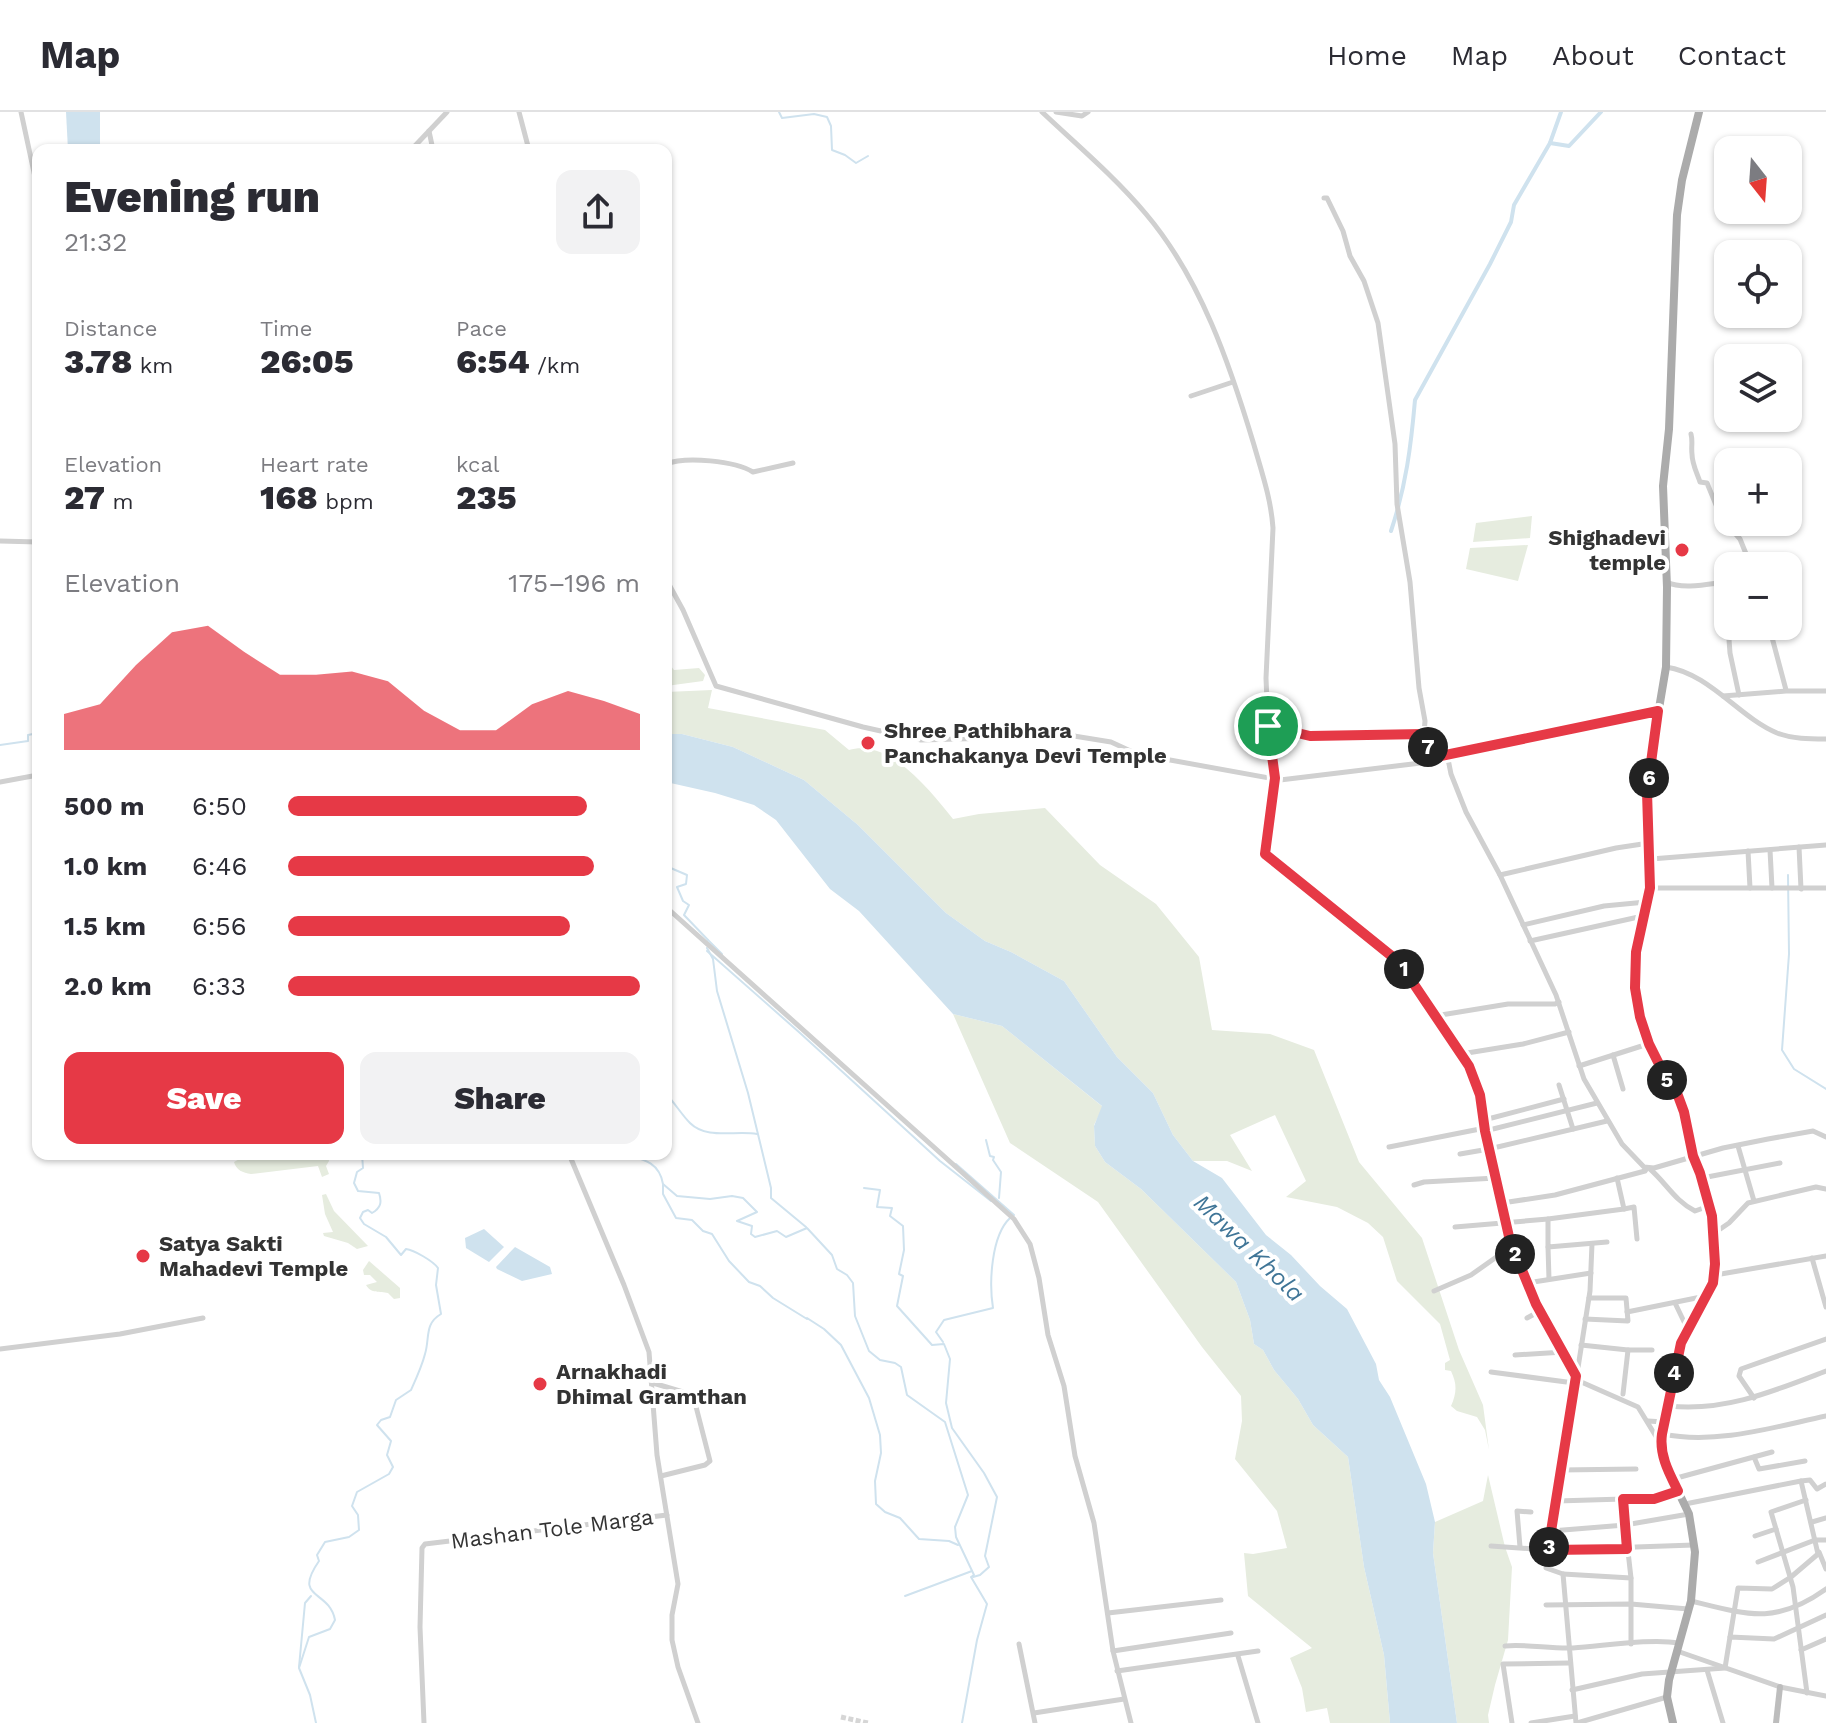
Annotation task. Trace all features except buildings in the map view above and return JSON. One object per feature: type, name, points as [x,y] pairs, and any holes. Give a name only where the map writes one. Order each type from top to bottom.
[{"type":"main road","points":[[1673,1723],[1667,1697],[1690,1605],[1694,1545],[1689,1514],[1664,1462],[1661,1439],[1681,1343],[1715,1275],[1709,1206],[1702,1179],[1693,1156],[1681,1103],[1649,1044],[1637,1005],[1635,984],[1636,952],[1650,888],[1647,792],[1666,667],[1667,582],[1663,486],[1669,429],[1677,215],[1682,180],[1699,112]]},
{"type":"street","points":[[21,112],[32,163]]},
{"type":"street","points":[[417,144],[447,112]]},
{"type":"street","points":[[519,112],[527,144]]},
{"type":"street","points":[[1042,112],[1148,216],[1183,268],[1209,318],[1233,382],[1271,504],[1273,528],[1266,678],[1275,778],[1265,854],[1399,962],[1469,1066],[1480,1095],[1512,1246],[1540,1311],[1576,1376],[1588,1387],[1638,1407],[1661,1439],[1776,1428],[1826,1416]]},
{"type":"street","points":[[1056,112],[1082,116],[1088,112]]},
{"type":"street","points":[[429,131],[432,144]]},
{"type":"street","points":[[1324,198],[1327,198],[1350,256],[1364,281],[1378,323],[1395,444],[1397,504],[1410,582],[1424,734],[1431,758]]},
{"type":"street","points":[[1191,396],[1233,382]]},
{"type":"street","points":[[1691,434],[1693,460],[1700,482],[1707,483],[1721,517],[1740,539],[1745,552]]},
{"type":"street","points":[[672,462],[705,461],[744,467],[753,472],[793,463]]},
{"type":"street","points":[[0,541],[32,542]]},
{"type":"street","points":[[1667,582],[1684,585],[1714,583]]},
{"type":"street","points":[[672,590],[716,686],[921,740],[994,738],[1037,730],[1111,742],[1137,754],[1275,778],[1429,762],[1431,758],[1447,754],[1658,711]]},
{"type":"street","points":[[1729,640],[1739,695]]},
{"type":"street","points":[[1773,640],[1786,691]]},
{"type":"street","points":[[1666,667],[1693,676],[1774,732],[1793,738],[1826,739]]},
{"type":"street","points":[[1723,696],[1826,691]]},
{"type":"street","points":[[1268,726],[1310,736],[1424,734]]},
{"type":"street","points":[[1447,754],[1451,774],[1466,812],[1500,875],[1559,1002],[1579,1066],[1607,1121],[1622,1144],[1659,1176],[1669,1192],[1695,1211],[1709,1206]]},
{"type":"street","points":[[0,782],[32,776]]},
{"type":"street","points":[[1500,875],[1650,843]]},
{"type":"street","points":[[1651,859],[1826,845]]},
{"type":"street","points":[[1799,847],[1801,889]]},
{"type":"street","points":[[1770,849],[1772,888]]},
{"type":"street","points":[[1748,851],[1750,888]]},
{"type":"street","points":[[1650,888],[1826,888]]},
{"type":"street","points":[[1523,925],[1604,906],[1647,902]]},
{"type":"street","points":[[672,912],[1014,1219],[1026,1235],[1039,1278],[1048,1335],[1064,1386],[1075,1456],[1094,1523],[1113,1651],[1131,1723]]},
{"type":"street","points":[[1530,941],[1644,915]]},
{"type":"street","points":[[1435,1016],[1508,1004],[1559,1002]]},
{"type":"street","points":[[1461,1054],[1523,1044],[1570,1032]]},
{"type":"street","points":[[1579,1066],[1649,1044]]},
{"type":"street","points":[[1613,1055],[1623,1089]]},
{"type":"street","points":[[1559,1085],[1573,1129]]},
{"type":"street","points":[[1484,1120],[1564,1099]]},
{"type":"street","points":[[1389,1147],[1485,1130],[1597,1103]]},
{"type":"street","points":[[1460,1154],[1607,1121]]},
{"type":"street","points":[[1502,1203],[1555,1195],[1738,1146],[1813,1131],[1826,1137]]},
{"type":"street","points":[[1738,1146],[1754,1201]]},
{"type":"street","points":[[572,1160],[644,1334],[653,1383],[657,1455],[678,1584],[672,1615],[672,1640],[698,1723]]},
{"type":"street","points":[[1702,1179],[1780,1163]]},
{"type":"street","points":[[1414,1185],[1496,1178]]},
{"type":"street","points":[[1617,1178],[1624,1209]]},
{"type":"street","points":[[1712,1234],[1729,1223],[1748,1203],[1816,1187],[1826,1189]]},
{"type":"street","points":[[1455,1227],[1634,1207],[1637,1239]]},
{"type":"street","points":[[1548,1219],[1549,1279]]},
{"type":"street","points":[[1548,1247],[1607,1242]]},
{"type":"street","points":[[1592,1244],[1589,1298],[1546,1568],[1563,1574],[1631,1578]]},
{"type":"street","points":[[1434,1291],[1471,1275],[1512,1246]]},
{"type":"street","points":[[1715,1275],[1826,1256]]},
{"type":"street","points":[[1812,1258],[1826,1307]]},
{"type":"street","points":[[1527,1283],[1591,1273]]},
{"type":"street","points":[[1627,1312],[1707,1296]]},
{"type":"street","points":[[1585,1319],[1628,1321],[1626,1298],[1589,1298]]},
{"type":"street","points":[[1675,1303],[1688,1330]]},
{"type":"street","points":[[1527,1318],[1540,1311]]},
{"type":"street","points":[[0,1349],[120,1334],[203,1318]]},
{"type":"street","points":[[1754,1398],[1739,1376],[1741,1369],[1826,1339]]},
{"type":"street","points":[[1581,1345],[1652,1350]]},
{"type":"street","points":[[1623,1394],[1628,1350]]},
{"type":"street","points":[[1515,1355],[1564,1352]]},
{"type":"street","points":[[1667,1406],[1693,1409],[1754,1398],[1826,1371]]},
{"type":"street","points":[[1491,1372],[1573,1385]]},
{"type":"street","points":[[653,1383],[693,1395],[710,1461],[661,1476]]},
{"type":"street","points":[[1648,1421],[1664,1422]]},
{"type":"street","points":[[1672,1480],[1772,1452]]},
{"type":"street","points":[[1754,1457],[1759,1469],[1805,1461]]},
{"type":"street","points":[[1561,1470],[1636,1469]]},
{"type":"street","points":[[1684,1504],[1801,1481],[1810,1480],[1817,1489],[1826,1484]]},
{"type":"street","points":[[1725,1668],[1738,1588],[1772,1589],[1817,1556],[1801,1481]]},
{"type":"street","points":[[1557,1501],[1654,1499],[1678,1491]]},
{"type":"street","points":[[1623,1499],[1631,1578],[1631,1644]]},
{"type":"street","points":[[1806,1500],[1772,1510],[1797,1607],[1807,1693]]},
{"type":"street","points":[[1520,1547],[1517,1511],[1531,1512]]},
{"type":"street","points":[[1551,1531],[1625,1525],[1689,1514]]},
{"type":"street","name":"Mashan Tole Marga","points":[[424,1723],[420,1627],[422,1548],[425,1544],[667,1515]]},
{"type":"street","points":[[1812,1522],[1826,1518]]},
{"type":"street","points":[[1755,1536],[1776,1529]]},
{"type":"street","points":[[1758,1562],[1826,1540]]},
{"type":"street","points":[[1816,1543],[1826,1569]]},
{"type":"street","points":[[1491,1546],[1548,1550],[1694,1545]]},
{"type":"street","points":[[1563,1574],[1576,1721]]},
{"type":"street","points":[[1546,1605],[1690,1605],[1770,1615],[1797,1607],[1826,1589]]},
{"type":"street","points":[[1108,1613],[1221,1600]]},
{"type":"street","points":[[1730,1637],[1774,1639],[1826,1615]]},
{"type":"street","points":[[1113,1651],[1231,1633]]},
{"type":"street","points":[[1801,1650],[1826,1639]]},
{"type":"street","points":[[1505,1646],[1530,1644],[1568,1648],[1658,1641],[1780,1687],[1826,1696]]},
{"type":"street","points":[[1019,1644],[1035,1723]]},
{"type":"street","points":[[1117,1671],[1258,1651]]},
{"type":"street","points":[[1238,1656],[1258,1723]]},
{"type":"street","points":[[1512,1723],[1503,1664],[1569,1663]]},
{"type":"street","points":[[1572,1690],[1642,1674],[1725,1668]]},
{"type":"street","points":[[1707,1670],[1723,1723]]},
{"type":"street","points":[[1776,1723],[1780,1687]]},
{"type":"street","points":[[1531,1723],[1576,1721],[1667,1697]]},
{"type":"street","points":[[1034,1713],[1124,1699]]},
{"type":"shaded area","points":[[1532,516],[1530,538],[1473,542],[1476,523]]},
{"type":"shaded area","points":[[1528,545],[1518,581],[1466,569],[1470,548]]},
{"type":"shaded area","points":[[672,668],[674,670],[699,668],[705,675],[703,681],[672,685]]},
{"type":"shaded area","points":[[712,690],[708,708],[825,730],[849,750],[864,748],[879,752],[908,770],[953,819],[1045,808],[1100,865],[1156,904],[1199,957],[1212,1030],[1270,1034],[1314,1050],[1359,1162],[1422,1238],[1459,1350],[1483,1405],[1489,1450],[1485,1430],[1477,1417],[1451,1406],[1455,1384],[1451,1371],[1445,1370],[1445,1363],[1450,1360],[1440,1324],[1397,1281],[1383,1237],[1368,1223],[1337,1207],[1286,1197],[1306,1181],[1275,1115],[1230,1135],[1252,1171],[1227,1161],[1193,1161],[1173,1135],[1153,1093],[1117,1057],[1064,981],[985,941],[946,913],[858,825],[804,780],[733,747],[672,734],[672,692]]},
{"type":"shaded area","points":[[953,1014],[1002,1026],[1103,1107],[1094,1125],[1095,1146],[1105,1162],[1141,1189],[1236,1282],[1250,1320],[1254,1344],[1263,1350],[1313,1425],[1348,1457],[1364,1567],[1384,1655],[1390,1723],[1330,1723],[1327,1708],[1306,1712],[1302,1688],[1290,1658],[1312,1648],[1248,1596],[1244,1553],[1287,1548],[1277,1511],[1235,1459],[1242,1421],[1241,1396],[1098,1202],[1010,1143]]},
{"type":"shaded area","points":[[329,1160],[326,1166],[329,1174],[322,1177],[318,1166],[251,1174],[240,1171],[234,1162]]},
{"type":"shaded area","points":[[326,1194],[334,1211],[368,1246],[357,1249],[324,1236],[323,1233],[333,1232],[325,1214],[322,1195]]},
{"type":"shaded area","points":[[369,1261],[400,1288],[400,1298],[394,1299],[388,1293],[368,1288],[366,1285],[377,1282],[370,1275],[364,1275],[363,1270]]},
{"type":"shaded area","points":[[1488,1475],[1512,1567],[1508,1640],[1488,1715],[1489,1723],[1457,1723],[1433,1553],[1435,1522],[1483,1501]]},
{"type":"water","points":[[66,112],[100,112],[100,144],[68,144]]},
{"type":"water","name":"Mawa Khola","points":[[672,734],[733,747],[804,780],[858,825],[946,913],[985,941],[1064,981],[1117,1057],[1153,1093],[1173,1135],[1193,1161],[1222,1178],[1266,1235],[1347,1309],[1376,1364],[1379,1380],[1390,1397],[1426,1484],[1435,1522],[1433,1553],[1457,1723],[1390,1723],[1384,1655],[1364,1567],[1348,1457],[1313,1425],[1263,1350],[1254,1344],[1250,1320],[1236,1282],[1141,1189],[1105,1162],[1095,1146],[1094,1126],[1102,1106],[1002,1026],[953,1014],[859,911],[830,889],[776,820],[754,805],[672,783]]},
{"type":"water","points":[[484,1229],[504,1247],[489,1262],[466,1248],[465,1238]]},
{"type":"water","points":[[515,1247],[550,1267],[552,1274],[522,1281],[497,1269]]},
{"type":"waterway","points":[[779,112],[782,118],[814,114],[827,117],[831,126],[832,150],[856,163],[868,156]]},
{"type":"waterway","points":[[1550,143],[1561,112]]},
{"type":"waterway","points":[[1391,531],[1407,466],[1415,400],[1490,264],[1511,222],[1514,205],[1550,143],[1569,146],[1601,112]]},
{"type":"waterway","points":[[0,745],[28,741],[28,735],[32,734]]},
{"type":"waterway","points":[[672,869],[687,875],[686,884],[677,887],[683,901],[689,905],[684,915],[708,940]]},
{"type":"waterway","points":[[1788,875],[1789,954],[1782,1050],[1794,1069],[1826,1089]]},
{"type":"waterway","points":[[708,940],[722,954]]},
{"type":"waterway","points":[[707,948],[713,959],[717,991],[748,1093],[771,1198],[806,1227]]},
{"type":"waterway","points":[[707,951],[940,1161],[991,1201]]},
{"type":"waterway","points":[[672,1101],[697,1128],[713,1133],[757,1134]]},
{"type":"waterway","points":[[986,1140],[990,1156],[994,1157],[1001,1172],[999,1198]]},
{"type":"waterway","points":[[316,1723],[310,1695],[299,1668],[309,1637],[330,1629],[335,1620],[309,1582],[319,1561],[317,1555],[325,1542],[349,1537],[359,1530],[358,1515],[352,1506],[357,1492],[389,1474],[393,1467],[387,1455],[391,1441],[377,1425],[390,1417],[396,1400],[411,1390],[424,1359],[430,1327],[441,1314],[436,1285],[438,1268],[409,1250],[406,1249],[401,1255],[386,1237],[364,1224],[360,1218],[363,1212],[375,1211],[380,1202],[379,1193],[358,1191],[354,1183],[357,1172],[363,1168],[362,1160]]},
{"type":"waterway","points":[[644,1160],[653,1165],[663,1184],[677,1196],[743,1198],[757,1212],[737,1221],[752,1226],[751,1234],[755,1237],[777,1231],[786,1237],[807,1228],[832,1255],[837,1269],[853,1283],[855,1316],[869,1351],[880,1360],[901,1367],[907,1395],[945,1422],[968,1495],[955,1527],[956,1537],[974,1575],[971,1577],[987,1604],[962,1723]]},
{"type":"waterway","points":[[956,1164],[1014,1215]]},
{"type":"waterway","points":[[663,1185],[663,1194],[676,1218],[692,1220],[703,1231],[712,1234],[729,1261],[749,1282],[760,1286],[807,1319]]},
{"type":"waterway","points":[[864,1188],[880,1190],[877,1207],[892,1208],[890,1216],[903,1226],[904,1250],[899,1274],[903,1276],[897,1306],[932,1345],[944,1344],[950,1359],[946,1403],[952,1428],[997,1497],[985,1556],[989,1567],[973,1577]]},
{"type":"waterway","points":[[943,1342],[936,1332],[944,1320],[993,1308],[991,1286],[995,1248],[1010,1218]]},
{"type":"waterway","points":[[807,1318],[841,1345],[869,1398],[880,1435],[876,1504],[900,1518],[919,1539],[949,1541],[958,1545]]},
{"type":"waterway","points":[[905,1596],[972,1571]]},
{"type":"waterway","points":[[299,1667],[305,1603],[311,1596]]},
{"type":"tunnel","points":[[841,1717],[868,1723]]},
{"type":"place","name":"Shighadevi temple","points":[[1682,550]]},
{"type":"place","name":"Shree Pathibhara Panchakanya Devi Temple","points":[[868,743]]},
{"type":"place","name":"Satya Sakti Mahadevi Temple","points":[[143,1256]]},
{"type":"place","name":"Arnakhadi Dhimal Gramthan","points":[[540,1384]]},
{"type":"route","points":[[1658,711],[1647,792],[1650,888],[1636,952],[1635,988],[1649,1044],[1669,1084],[1677,1093],[1684,1112],[1693,1156],[1712,1216],[1715,1275],[1681,1343],[1662,1434],[1664,1462],[1678,1491],[1654,1499],[1623,1499],[1627,1549],[1548,1550],[1576,1376],[1536,1304],[1510,1241],[1480,1095],[1469,1066],[1399,962],[1265,854],[1275,778],[1268,726],[1310,736],[1424,734],[1431,758],[1658,711]]}]
